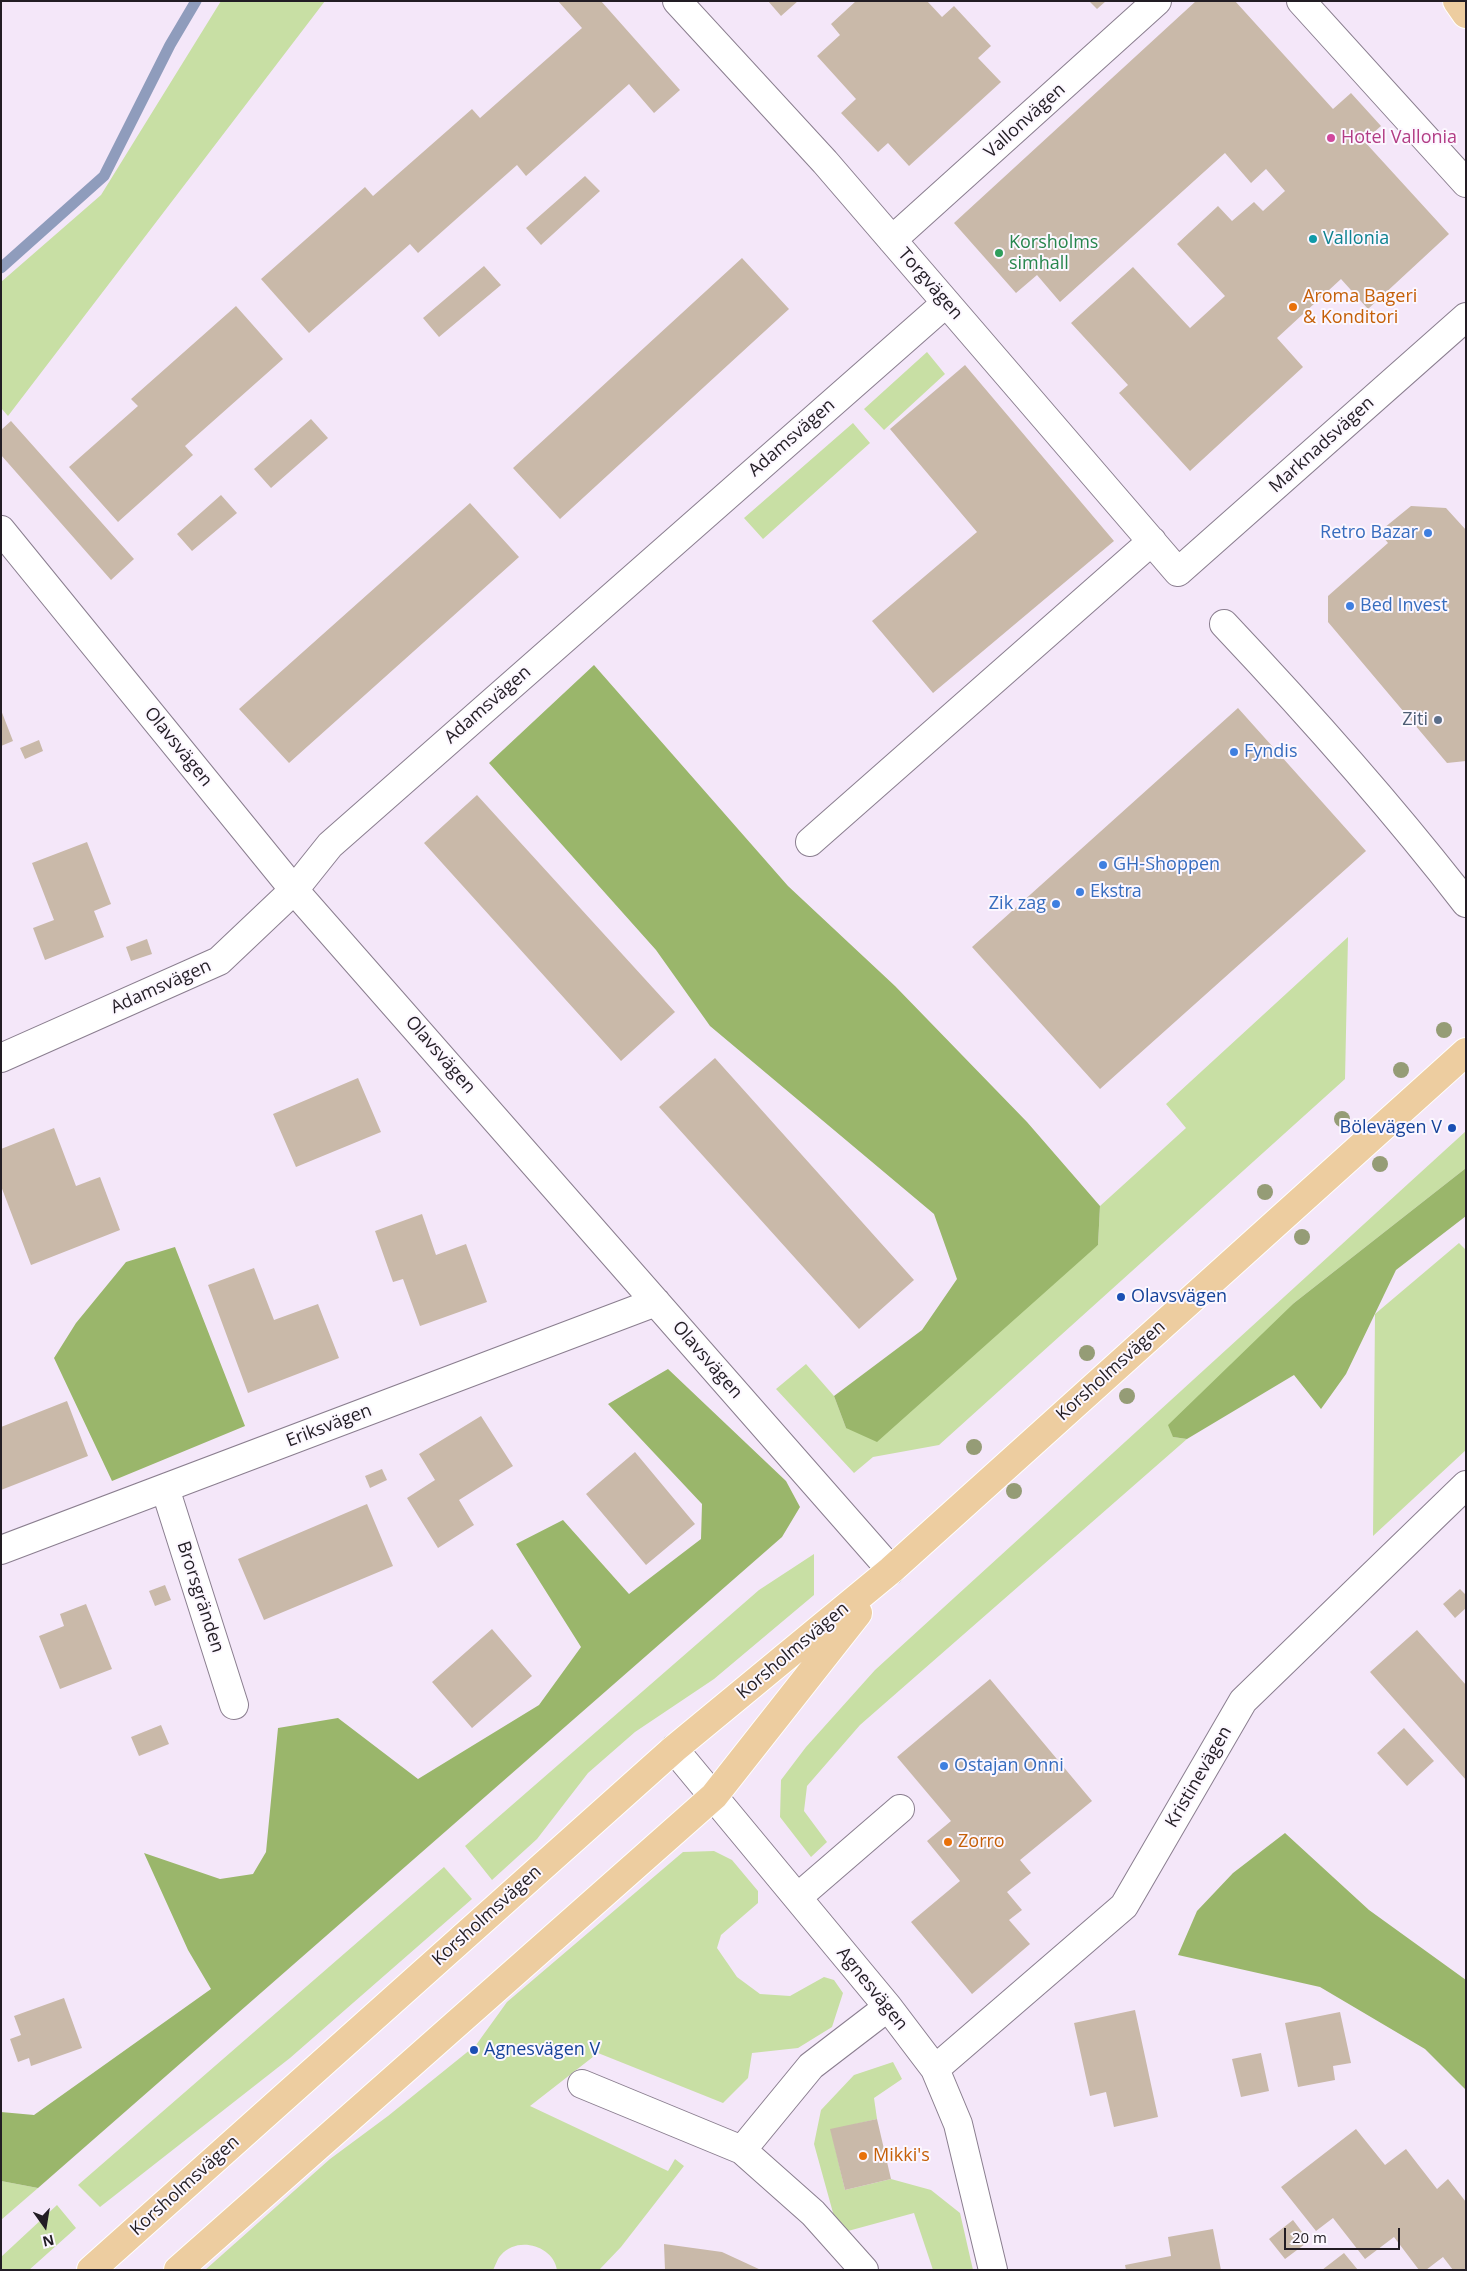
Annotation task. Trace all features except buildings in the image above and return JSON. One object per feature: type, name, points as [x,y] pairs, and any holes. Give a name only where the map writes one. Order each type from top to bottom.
[{"type":"main road","points":[[1457,1],[1466,14]]},
{"type":"main road","name":"Korsholmsvägen","points":[[91,2270],[674,1749],[891,1570],[1466,1052]]},
{"type":"main road","name":"Korsholmsvägen","points":[[178,2270],[714,1796],[891,1570]]},
{"type":"street","name":"Torgvägen","points":[[677,1],[825,162],[1178,572]]},
{"type":"street","name":"Vallonvägen","points":[[892,240],[1158,1]]},
{"type":"street","points":[[1301,1],[1463,180]]},
{"type":"street","name":"Adamsvägen","points":[[1,1058],[219,961],[294,890],[330,845],[946,303]]},
{"type":"street","name":"Marknadsvägen","points":[[1178,572],[1466,317]]},
{"type":"street","name":"Olavsvägen","points":[[1,530],[294,890],[891,1570]]},
{"type":"street","points":[[810,842],[1152,541]]},
{"type":"street","points":[[1224,624],[1272,675],[1408,830],[1466,903]]},
{"type":"street","name":"Eriksvägen","points":[[1,1550],[656,1302]]},
{"type":"street","name":"Kristinevägen","points":[[935,2069],[1124,1906],[1243,1701],[1466,1485]]},
{"type":"street","name":"Brorsgränden","points":[[165,1488],[234,1705]]},
{"type":"street","name":"Agnesvägen","points":[[674,1749],[888,2007],[935,2069],[958,2124],[993,2270]]},
{"type":"street","points":[[798,1898],[900,1809]]},
{"type":"street","points":[[742,2150],[811,2066],[888,2007]]},
{"type":"street","points":[[582,2084],[742,2150],[813,2213],[864,2270]]},
{"type":"green space","points":[[221,1],[325,1],[8,416],[1,408],[1,282],[101,195]]},
{"type":"green space","points":[[927,352],[945,374],[884,430],[864,409]]},
{"type":"green space","points":[[853,423],[870,443],[763,539],[744,518]]},
{"type":"green space","points":[[594,665],[788,886],[895,986],[1027,1122],[1100,1206],[1098,1245],[877,1442],[846,1428],[834,1396],[922,1330],[957,1279],[934,1214],[710,1026],[656,950],[489,763]]},
{"type":"green space","points":[[1348,937],[1345,1079],[939,1445],[873,1457],[854,1473],[776,1389],[806,1364],[834,1396],[846,1428],[1098,1245],[1100,1206],[1186,1128],[1166,1104]]},
{"type":"green space","points":[[1466,1131],[1466,1168],[1294,1303],[1173,1437],[1187,1439],[860,1725],[807,1786],[804,1811],[827,1842],[811,1857],[780,1817],[781,1780],[806,1747],[875,1670]]},
{"type":"green space","points":[[1466,1168],[1466,1216],[1396,1270],[1346,1374],[1321,1409],[1294,1375],[1187,1439],[1173,1437],[1168,1425],[1294,1303]]},
{"type":"green space","points":[[1459,1243],[1466,1250],[1466,1450],[1373,1536],[1375,1314]]},
{"type":"green space","points":[[175,1247],[245,1426],[112,1481],[54,1358],[76,1323],[126,1262]]},
{"type":"green space","points":[[668,1369],[786,1481],[800,1507],[782,1537],[38,2188],[1,2181],[1,2112],[34,2115],[211,1989],[188,1950],[144,1853],[220,1879],[253,1874],[266,1852],[278,1728],[338,1718],[418,1779],[539,1705],[581,1647],[516,1544],[563,1520],[629,1594],[701,1539],[702,1504],[608,1404]]},
{"type":"green space","points":[[814,1554],[814,1595],[714,1679],[635,1732],[588,1773],[537,1839],[492,1880],[465,1846],[759,1590]]},
{"type":"green space","points":[[1285,1833],[1369,1910],[1466,1980],[1466,2090],[1425,2049],[1320,1987],[1178,1955],[1197,1911],[1233,1873]]},
{"type":"green space","points":[[714,1851],[732,1860],[758,1891],[758,1903],[721,1935],[717,1948],[737,1977],[760,1994],[790,1996],[824,1977],[834,1980],[843,1993],[832,2027],[798,2048],[752,2053],[748,2078],[723,2103],[598,2053],[530,2106],[668,2171],[675,2159],[684,2166],[621,2247],[599,2270],[557,2270],[549,2254],[534,2246],[525,2245],[508,2249],[500,2257],[493,2270],[205,2270],[330,2159],[388,2116],[476,2045],[507,2002],[683,1852]]},
{"type":"green space","points":[[444,1867],[472,1899],[290,2058],[100,2207],[78,2185]]},
{"type":"green space","points":[[893,2062],[902,2079],[874,2098],[877,2119],[831,2130],[845,2190],[891,2179],[931,2190],[960,2213],[973,2270],[933,2270],[914,2213],[848,2231],[835,2220],[814,2144],[821,2110],[854,2075]]},
{"type":"green space","points":[[1,2181],[38,2188],[1,2220]]},
{"type":"green space","points":[[57,2205],[76,2228],[29,2270],[1,2270],[1,2257]]},
{"type":"waterway","points":[[1,268],[104,176],[170,45],[196,1]]},
{"type":"place","name":"Hotel Vallonia","points":[[1331,138]]},
{"type":"place","name":"Vallonia","points":[[1313,239]]},
{"type":"place","name":"Korsholms simhall","points":[[999,253]]},
{"type":"place","name":"Aroma Bageri & Konditori","points":[[1293,307]]},
{"type":"place","name":"Retro Bazar","points":[[1428,533]]},
{"type":"place","name":"Bed Invest","points":[[1350,606]]},
{"type":"place","name":"Ziti","points":[[1438,720]]},
{"type":"place","name":"Fyndis","points":[[1234,752]]},
{"type":"place","name":"GH-Shoppen","points":[[1103,865]]},
{"type":"place","name":"Ekstra","points":[[1080,892]]},
{"type":"place","name":"Zik zag","points":[[1056,904]]},
{"type":"place","name":"Bölevägen V","points":[[1452,1128]]},
{"type":"place","name":"Olavsvägen","points":[[1121,1297]]},
{"type":"place","name":"Ostajan Onni","points":[[944,1766]]},
{"type":"place","name":"Zorro","points":[[948,1842]]},
{"type":"place","name":"Agnesvägen V","points":[[474,2050]]},
{"type":"place","name":"Mikki's","points":[[863,2156]]}]
